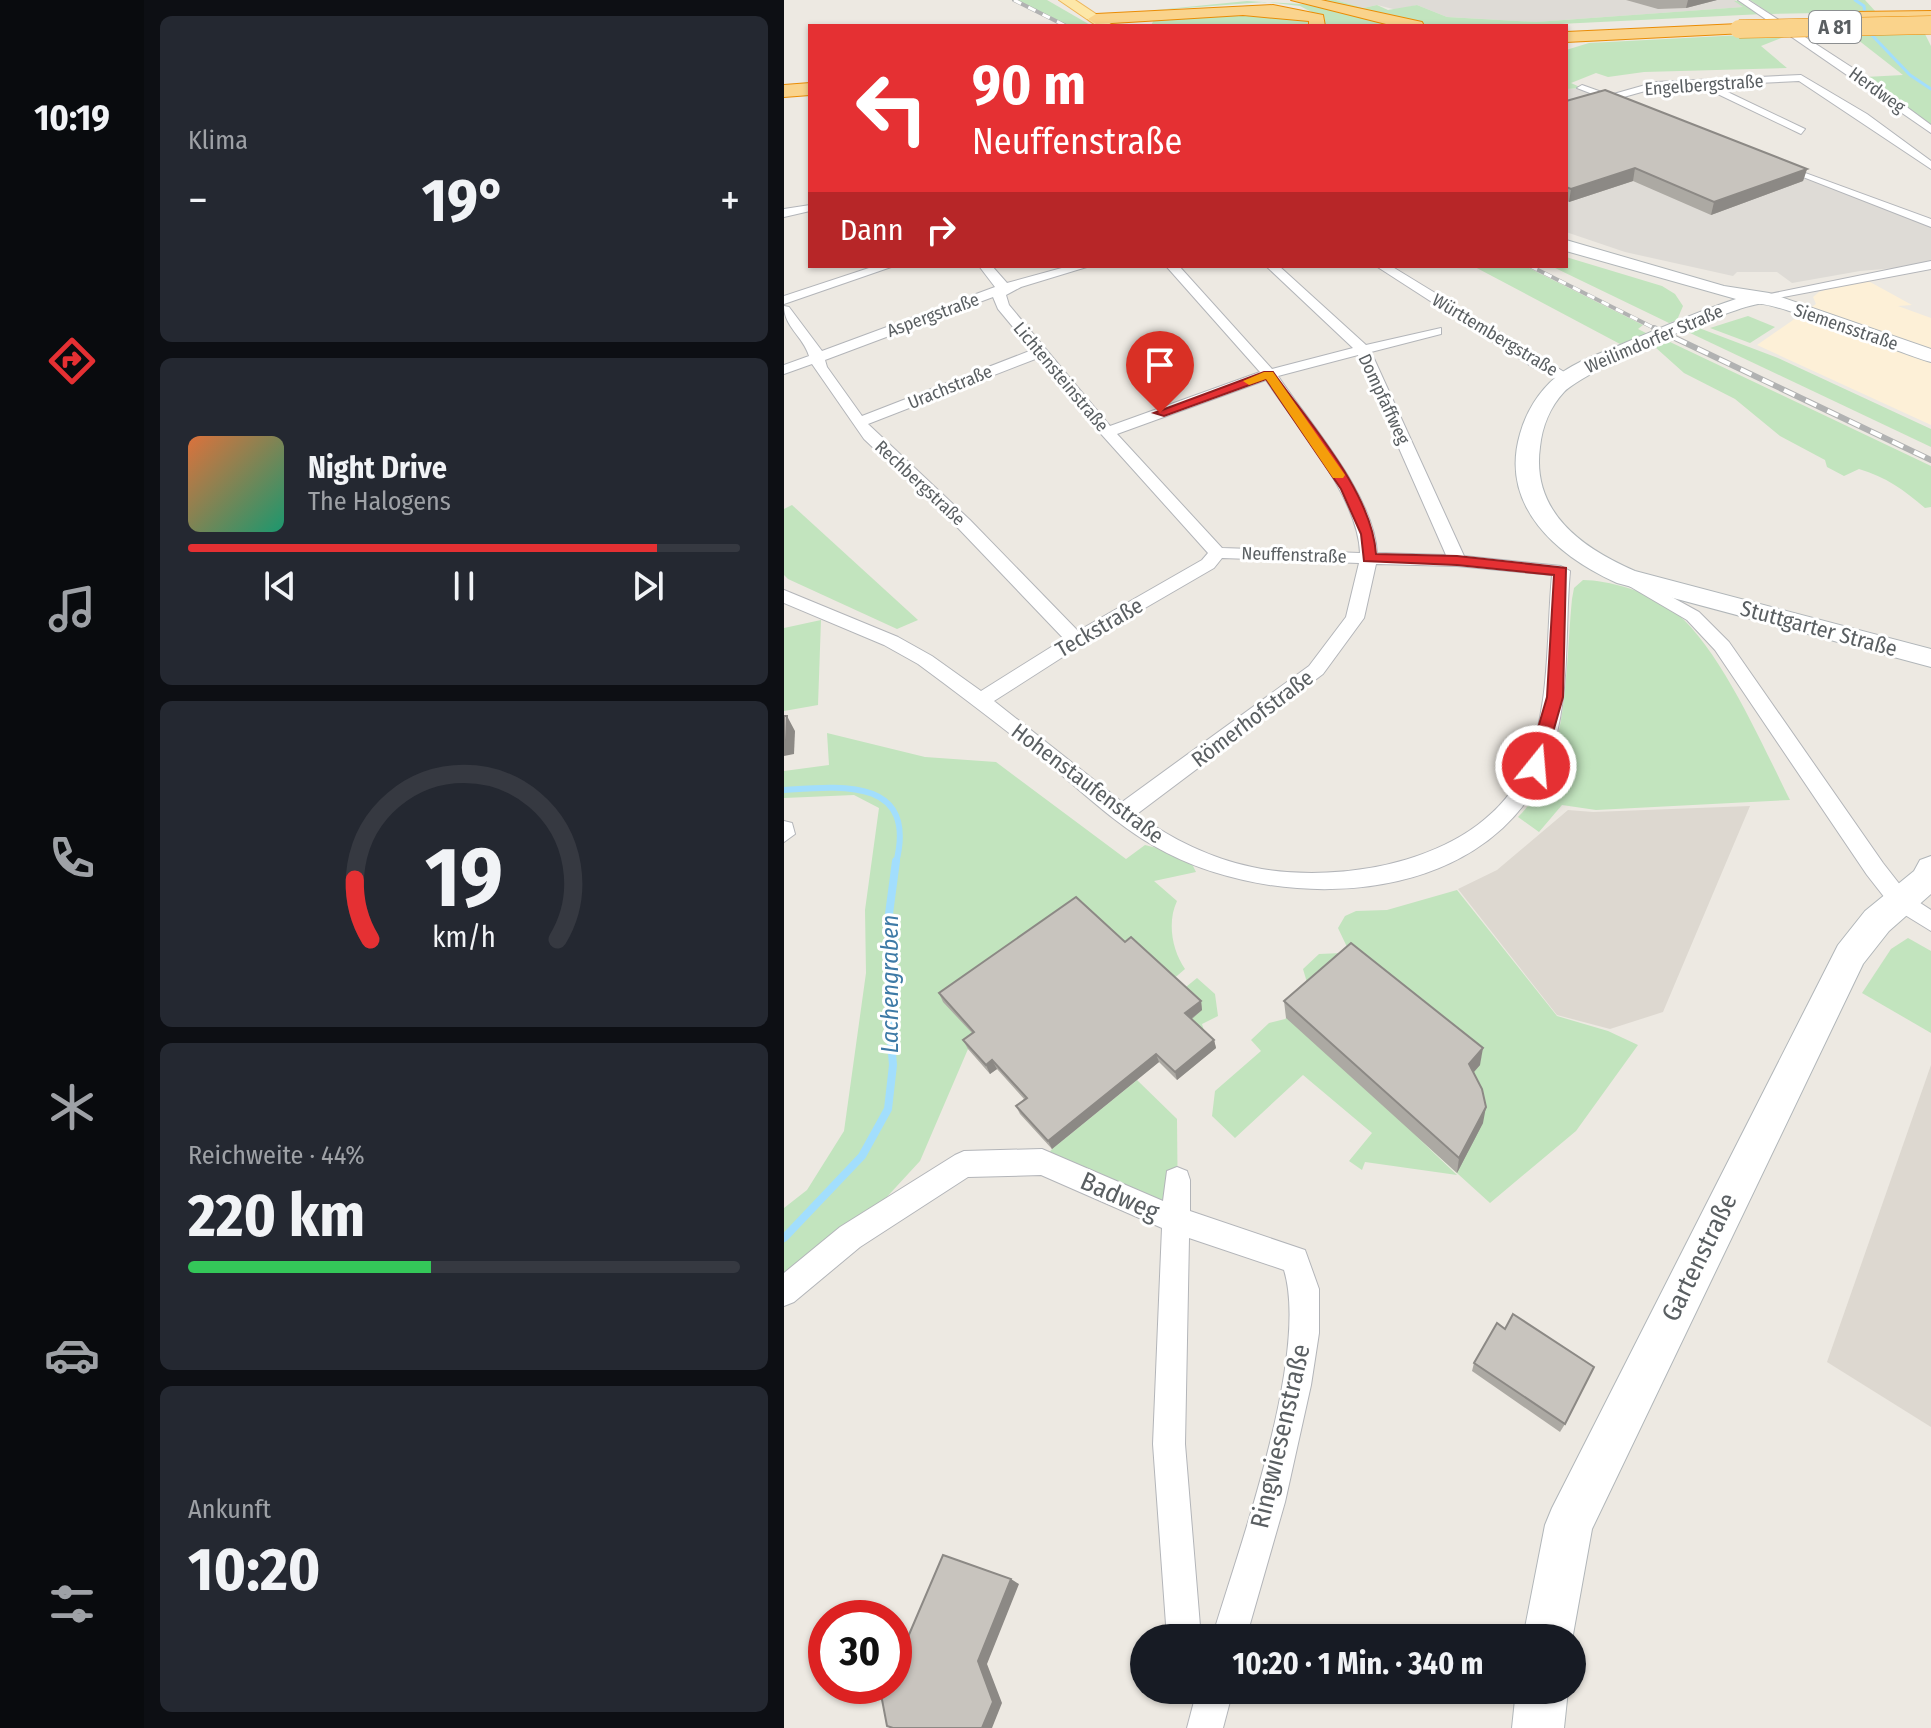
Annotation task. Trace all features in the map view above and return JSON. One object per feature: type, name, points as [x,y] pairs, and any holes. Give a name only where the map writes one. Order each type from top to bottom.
[{"type":"highway","points":[[1112,17],[1236,0]]},
{"type":"highway","points":[[1299,0],[1407,24]]},
{"type":"highway","points":[[1112,17],[1127,6],[1169,9],[1279,5],[1312,13],[1317,24]]},
{"type":"highway","points":[[1146,24],[1150,18],[1169,9]]},
{"type":"highway","name":"A 81","points":[[1568,37],[1931,16]]},
{"type":"highway","name":"A 81","points":[[1568,28],[1931,25]]},
{"type":"highway","name":"A 81","points":[[1568,45],[1621,34]]},
{"type":"highway","points":[[784,83],[808,81]]},
{"type":"highway","points":[[784,91],[808,89]]},
{"type":"main road","points":[[1066,0],[1112,17]]},
{"type":"main road","points":[[1093,0],[1112,17]]},
{"type":"main road","points":[[1568,234],[1733,281],[1762,297]]},
{"type":"main road","points":[[1568,246],[1669,275],[1762,297]]},
{"type":"main road","points":[[1669,275],[1691,289],[1707,316]]},
{"type":"main road","name":"Weilimdorfer Straße","points":[[1708,598],[1626,577],[1584,558],[1548,526],[1536,510],[1526,475],[1534,423],[1546,401],[1567,378],[1707,316],[1762,297]]},
{"type":"main road","name":"Siemensstraße","points":[[1762,297],[1931,356]]},
{"type":"main road","name":"Stuttgarter Straße","points":[[1708,598],[1931,658]]},
{"type":"main road","name":"Gartenstraße","points":[[1551,1624],[1569,1525],[1685,1284],[1850,955],[1877,921],[1916,911],[1931,869]]},
{"type":"main road","points":[[1538,1728],[1541,1704]]},
{"type":"street","name":"Herdweg","points":[[1742,0],[1859,76],[1931,130]]},
{"type":"street","name":"Engelbergstraße","points":[[1609,98],[1656,85],[1801,78],[1863,116],[1931,166]]},
{"type":"street","points":[[1702,83],[1801,131]]},
{"type":"street","points":[[1582,88],[1636,108]]},
{"type":"street","points":[[1770,160],[1931,223]]},
{"type":"street","points":[[784,213],[808,208]]},
{"type":"street","points":[[1762,297],[1931,265]]},
{"type":"street","points":[[784,300],[882,268]]},
{"type":"street","name":"Lichtensteinstraße","points":[[987,268],[1002,285],[1003,306],[1107,432],[1217,553]]},
{"type":"street","name":"Aspergstraße","points":[[784,370],[1000,290],[1077,268]]},
{"type":"street","points":[[1174,268],[1269,374],[1347,489],[1368,534],[1369,558]]},
{"type":"street","name":"Dompfaffweg","points":[[1274,268],[1363,350],[1457,561]]},
{"type":"street","name":"Württembergstraße","points":[[1385,268],[1536,363],[1567,378]]},
{"type":"street","name":"Rechbergstraße","points":[[784,310],[813,345],[817,358],[858,423],[964,524],[1076,640]]},
{"type":"street","points":[[1107,432],[1269,374],[1436,331]]},
{"type":"street","name":"Urachstraße","points":[[858,423],[1041,352]]},
{"type":"street","name":"Neuffenstraße","points":[[1217,553],[1457,561],[1561,571]]},
{"type":"street","name":"Teckstraße","points":[[980,701],[1076,640],[1208,564],[1217,553]]},
{"type":"street","name":"Römerhofstraße","points":[[1124,812],[1316,670],[1355,618],[1369,558]]},
{"type":"street","points":[[1561,571],[1584,558]]},
{"type":"street","name":"Hohenstaufenstraße","points":[[784,596],[891,641],[925,660],[1157,839],[1188,856],[1245,874],[1304,883],[1359,880],[1434,859],[1476,834],[1507,809],[1524,790],[1536,766],[1555,697],[1561,571]]},
{"type":"street","name":"Weilimdorfer Straße","points":[[1626,577],[1693,616],[1722,646],[1854,840],[1916,911]]},
{"type":"street","name":"Weilimdorfer Straße","points":[[1708,598],[1722,646]]},
{"type":"street","name":"Badweg","points":[[784,1292],[850,1237],[964,1164],[1042,1162],[1178,1221],[1169,1444],[1183,1624]]},
{"type":"street","points":[[1177,1180],[1178,1221]]},
{"type":"street","name":"Ringwiesenstraße","points":[[1178,1221],[1295,1260],[1304,1273],[1306,1323],[1301,1364],[1233,1624]]},
{"type":"shaded area","points":[[1336,0],[1735,0],[1744,7],[1536,22],[1447,17],[1417,5],[1397,10],[1377,5],[1363,8]]},
{"type":"shaded area","points":[[1582,88],[1931,223],[1931,265],[1860,271],[1792,283],[1777,272],[1737,272],[1733,276],[1625,252],[1568,233],[1568,89]]},
{"type":"shaded area","points":[[1861,277],[1912,305],[1898,306],[1931,318],[1931,425],[1757,345],[1816,304],[1813,297],[1819,292]]},
{"type":"shaded area","points":[[1750,806],[1663,1012],[1610,1029],[1557,1015],[1458,889],[1497,870],[1568,810],[1593,812]]},
{"type":"shaded area","points":[[1931,1065],[1931,1427],[1827,1362]]},
{"type":"green space","points":[[1017,0],[1047,0],[1089,24],[1065,24]]},
{"type":"green space","points":[[1319,0],[1336,0],[1363,8],[1377,5],[1388,10],[1417,5],[1447,17],[1536,22],[1743,7],[1734,1],[1743,0],[1763,14],[1558,24],[1423,24]]},
{"type":"green space","points":[[1750,0],[1865,0],[1876,12],[1771,14]]},
{"type":"green space","points":[[1247,1],[1265,2],[1146,11]]},
{"type":"green space","points":[[1265,2],[1319,5],[1399,24],[1323,24],[1323,18],[1300,6]]},
{"type":"green space","points":[[1253,5],[1304,13],[1312,24],[1152,24],[1154,20],[1171,14]]},
{"type":"green space","points":[[1781,33],[1784,37],[1761,46],[1787,68],[1644,72],[1608,77],[1596,73],[1571,83],[1582,88],[1568,89],[1568,49],[1589,43]]},
{"type":"green space","points":[[1925,34],[1931,46],[1931,125],[1865,77],[1903,75],[1853,36],[1802,36]]},
{"type":"green space","points":[[1568,258],[1662,286],[1675,294],[1683,306],[1677,320],[1669,323],[1555,268],[1568,268]]},
{"type":"green space","points":[[1477,268],[1529,268],[1643,325],[1638,329],[1648,334],[1620,344]]},
{"type":"green space","points":[[1748,316],[1775,327],[1750,343],[1710,328]]},
{"type":"green space","points":[[1699,328],[1778,358],[1931,429],[1931,447],[1688,332]]},
{"type":"green space","points":[[1670,342],[1931,466],[1931,507],[1925,508],[1910,495],[1869,472],[1859,469],[1844,476],[1827,467],[1825,460],[1780,436],[1735,399],[1684,373],[1655,347]]},
{"type":"green space","points":[[792,505],[918,620],[897,629],[788,579],[784,575],[784,509]]},
{"type":"green space","points":[[1583,580],[1640,592],[1670,608],[1688,624],[1738,697],[1790,800],[1596,810],[1562,805],[1539,832],[1518,817],[1535,796],[1556,744],[1566,685],[1572,599],[1574,588]]},
{"type":"green space","points":[[821,620],[818,705],[784,711],[784,628]]},
{"type":"green space","points":[[827,733],[925,757],[996,762],[1126,859],[1145,845],[1188,856],[1196,872],[1154,881],[1177,901],[1172,918],[1172,936],[1185,969],[1171,981],[944,1002],[979,1040],[968,1049],[920,1161],[850,1237],[784,1278],[784,1208],[807,1190],[844,1131],[866,973],[865,910],[879,808],[854,795],[784,798],[784,771],[829,765]]},
{"type":"green space","points":[[1457,890],[1557,1016],[1608,1031],[1638,1045],[1576,1131],[1490,1203],[1415,1135],[1457,1175],[1365,1162],[1362,1170],[1349,1161],[1372,1133],[1303,1075],[1235,1138],[1212,1116],[1215,1091],[1261,1051],[1251,1040],[1269,1023],[1285,1019],[1311,996],[1303,969],[1319,954],[1342,953],[1347,947],[1338,928],[1345,916],[1356,911],[1387,910]]},
{"type":"green space","points":[[1908,938],[1931,951],[1931,1033],[1862,993],[1891,949]]},
{"type":"green space","points":[[1197,978],[1215,994],[1218,1016],[1202,1024],[1205,1034],[1187,1022],[1181,991]]},
{"type":"green space","points":[[1137,1080],[1177,1119],[1178,1221],[1042,1162],[1052,1149]]},
{"type":"building","points":[[1605,90],[1807,169],[1714,202],[1635,168],[1571,189],[1568,188],[1568,100]]},
{"type":"building","points":[[784,716],[787,716],[786,740],[784,740]]},
{"type":"building","points":[[1076,897],[1125,942],[1131,937],[1201,1001],[1185,1013],[1214,1040],[1175,1072],[1156,1054],[1048,1141],[1016,1106],[1027,1098],[992,1060],[986,1065],[963,1040],[974,1032],[939,993]]},
{"type":"building","points":[[1351,943],[1483,1048],[1469,1064],[1482,1089],[1486,1107],[1459,1158],[1284,1001]]},
{"type":"building","points":[[1513,1314],[1594,1367],[1565,1424],[1474,1363],[1497,1323],[1505,1329]]},
{"type":"building","points":[[943,1555],[1011,1579],[978,1661],[993,1702],[982,1728],[887,1726],[883,1704],[912,1704],[912,1628]]},
{"type":"waterway","points":[[1855,0],[1864,6],[1865,14],[1861,18]]},
{"type":"waterway","points":[[1868,31],[1910,75],[1931,89]]},
{"type":"waterway","name":"Lachengraben","points":[[784,790],[850,789],[870,793],[885,801],[896,815],[900,835],[896,863]]},
{"type":"waterway","name":"Lachengraben","points":[[784,1238],[862,1156],[888,1109],[893,1065],[889,1019],[895,935],[889,914],[896,861]]},
{"type":"railway","points":[[1014,0],[1062,24]]},
{"type":"railway","points":[[1534,268],[1654,328]]},
{"type":"railway","points":[[1654,328],[1931,460]]},
{"type":"railway","points":[[1654,328],[1658,330]]},
{"type":"slow traffic","points":[[1249,381],[1269,374],[1338,475]]},
{"type":"route","points":[[1160,413],[1269,374],[1347,489],[1368,534],[1369,558],[1457,561],[1561,571],[1555,697],[1536,766]]}]
